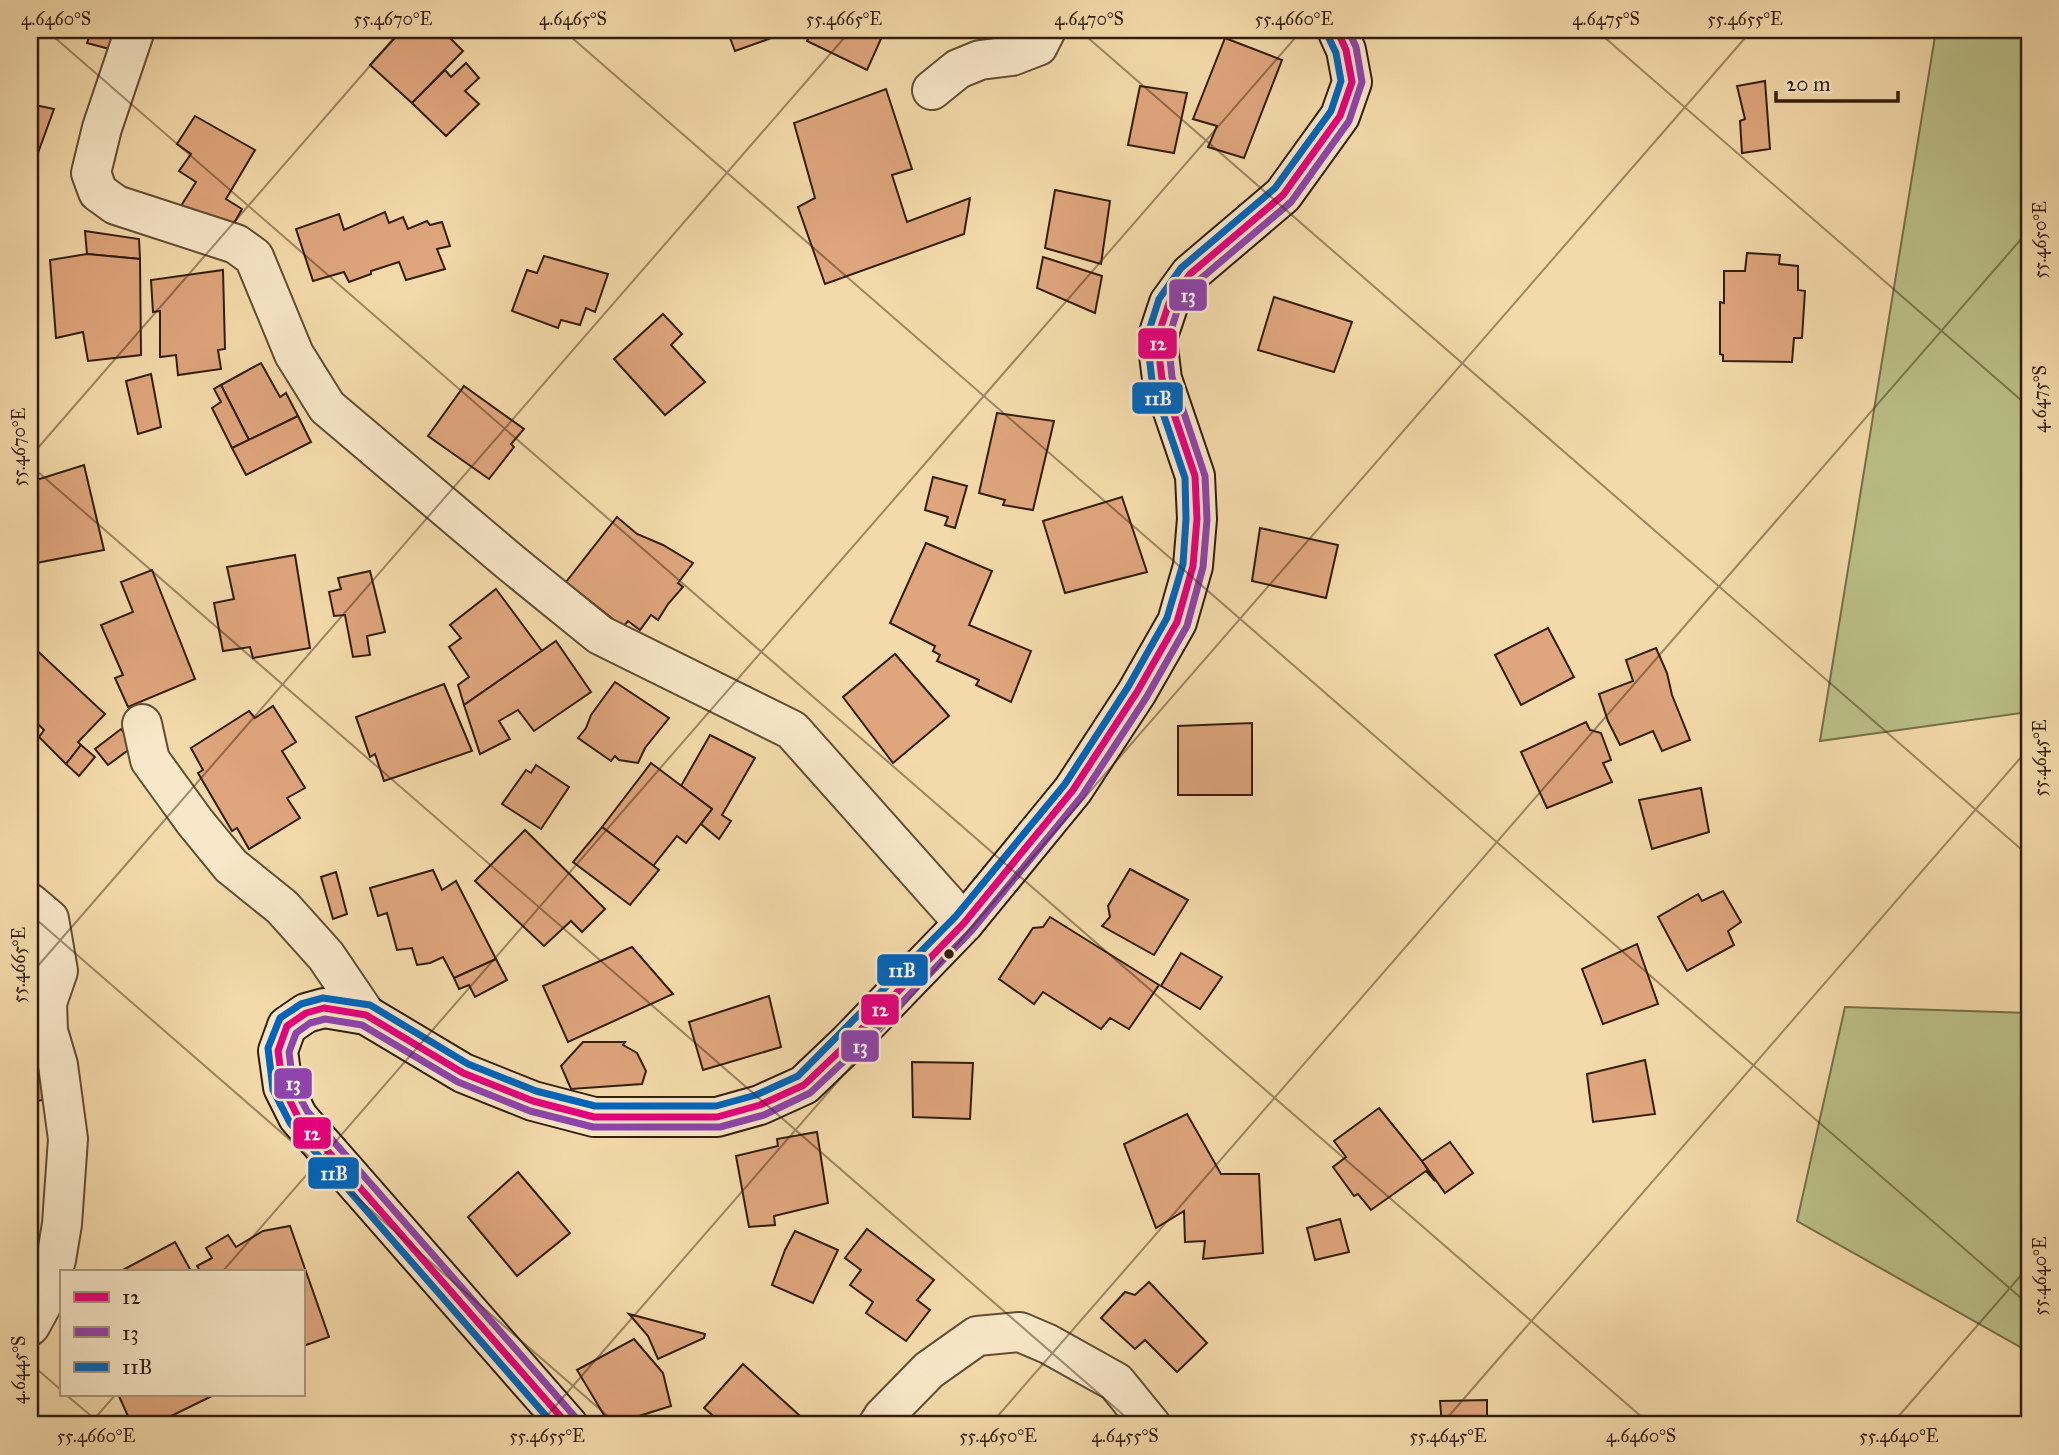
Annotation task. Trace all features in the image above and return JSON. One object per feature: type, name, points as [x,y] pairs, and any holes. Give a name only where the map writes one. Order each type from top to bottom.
[{"type":"street","points":[[135,30],[91,173],[98,192],[116,205],[236,244],[254,257],[294,354],[327,407],[600,635],[792,730],[964,923]]},
{"type":"street","points":[[932,90],[958,69],[980,60],[1012,56],[1038,46],[1046,30]]},
{"type":"street","points":[[568,1425],[298,1117],[283,1087],[278,1051],[287,1026],[306,1013],[324,1008],[366,1015],[463,1073],[533,1101],[594,1117],[717,1117],[760,1105],[804,1085],[964,923],[1073,790],[1137,692],[1177,622],[1193,566],[1197,519],[1195,476],[1162,379],[1157,339],[1169,303],[1190,274],[1283,195],[1340,117],[1352,82],[1346,50],[1337,30]]},
{"type":"street","points":[[142,724],[150,760],[195,822],[231,866],[282,907],[326,956],[366,1015]]},
{"type":"street","points":[[30,903],[49,919],[54,944],[58,971],[47,1003],[48,1031],[58,1065],[68,1139],[62,1224],[56,1260],[30,1326]]},
{"type":"street","points":[[878,1425],[929,1370],[977,1336],[1020,1332],[1048,1344],[1116,1382],[1151,1425]]},
{"type":"green space","points":[[1936,30],[2029,30],[2029,712],[1820,741]]},
{"type":"green space","points":[[1845,1007],[2029,1013],[2029,1352],[1797,1221]]},
{"type":"building","points":[[92,30],[126,30],[117,51],[87,43]]},
{"type":"building","points":[[402,30],[442,30],[463,51],[412,103],[370,65]]},
{"type":"building","points":[[727,30],[775,30],[777,36],[735,51]]},
{"type":"building","points":[[812,30],[885,30],[867,70],[807,41]]},
{"type":"building","points":[[1225,38],[1282,60],[1244,158],[1208,147],[1217,126],[1193,119]]},
{"type":"building","points":[[466,63],[479,78],[465,91],[479,104],[446,136],[412,103],[445,70],[451,77]]},
{"type":"building","points":[[1765,81],[1770,149],[1742,153],[1740,121],[1745,119],[1737,86]]},
{"type":"building","points":[[1140,86],[1187,93],[1174,153],[1128,145]]},
{"type":"building","points":[[886,89],[912,169],[892,175],[907,222],[970,198],[964,234],[825,284],[798,207],[815,198],[794,123]]},
{"type":"building","points":[[30,104],[54,109],[31,172],[30,172]]},
{"type":"building","points":[[195,116],[255,150],[226,199],[242,209],[228,234],[179,209],[196,182],[179,171],[191,154],[177,144]]},
{"type":"building","points":[[1055,190],[1110,201],[1101,264],[1045,248]]},
{"type":"building","points":[[385,212],[389,223],[403,217],[408,229],[427,221],[430,225],[442,222],[450,246],[437,249],[445,269],[406,280],[399,262],[349,282],[344,272],[313,281],[296,229],[339,214],[344,230]]},
{"type":"building","points":[[85,231],[139,239],[140,259],[87,254]]},
{"type":"building","points":[[1747,253],[1780,255],[1779,264],[1798,266],[1798,290],[1805,291],[1802,338],[1794,338],[1792,362],[1723,361],[1723,355],[1720,354],[1720,302],[1724,303],[1724,271],[1745,271]]},
{"type":"building","points":[[87,254],[140,259],[141,355],[88,361],[83,332],[56,338],[50,260]]},
{"type":"building","points":[[544,256],[608,274],[595,312],[586,308],[580,325],[561,320],[558,328],[512,311],[527,270],[537,273]]},
{"type":"building","points":[[1043,257],[1102,276],[1095,313],[1037,288]]},
{"type":"building","points":[[223,270],[225,349],[218,350],[221,369],[178,375],[176,355],[160,357],[160,311],[153,312],[151,280]]},
{"type":"building","points":[[1274,297],[1352,322],[1334,372],[1258,350]]},
{"type":"building","points":[[663,314],[682,334],[671,345],[705,382],[665,415],[614,359]]},
{"type":"building","points":[[261,363],[280,397],[286,393],[298,416],[249,440],[221,385]]},
{"type":"building","points":[[151,374],[161,427],[138,434],[126,381]]},
{"type":"building","points":[[221,385],[249,440],[232,448],[212,408],[221,402],[214,389]]},
{"type":"building","points":[[464,386],[524,429],[511,444],[514,447],[489,479],[428,436]]},
{"type":"building","points":[[997,413],[1054,421],[1033,510],[1003,505],[1005,500],[979,493]]},
{"type":"building","points":[[298,416],[311,442],[246,475],[232,448]]},
{"type":"building","points":[[84,465],[104,550],[36,563],[30,537],[30,482]]},
{"type":"building","points":[[933,477],[967,486],[955,528],[945,525],[948,517],[925,510]]},
{"type":"building","points":[[1122,497],[1147,572],[1065,593],[1043,521]]},
{"type":"building","points":[[617,517],[637,534],[663,545],[693,563],[678,583],[683,587],[658,620],[651,615],[640,630],[628,621],[623,627],[566,582]]},
{"type":"building","points":[[1260,528],[1338,545],[1326,598],[1252,581]]},
{"type":"building","points":[[926,543],[992,571],[969,625],[1031,651],[1011,702],[976,685],[979,680],[937,661],[940,655],[933,651],[935,646],[890,623]]},
{"type":"building","points":[[295,555],[310,648],[253,658],[250,647],[223,651],[214,603],[234,599],[227,567]]},
{"type":"building","points":[[152,570],[195,679],[128,707],[115,678],[123,675],[101,625],[133,612],[121,582]]},
{"type":"building","points":[[370,571],[385,632],[367,636],[370,655],[353,657],[345,615],[334,616],[329,592],[341,589],[338,578]]},
{"type":"building","points":[[496,589],[542,651],[464,705],[458,685],[469,677],[449,647],[461,638],[450,625]]},
{"type":"building","points":[[1548,628],[1574,677],[1521,705],[1495,655]]},
{"type":"building","points":[[556,641],[591,692],[534,731],[518,710],[499,721],[510,739],[480,754],[464,705]]},
{"type":"building","points":[[30,644],[105,714],[78,742],[81,745],[66,764],[39,737],[44,730],[30,716]]},
{"type":"building","points":[[1656,648],[1690,740],[1662,751],[1653,731],[1620,745],[1599,694],[1633,681],[1626,660]]},
{"type":"building","points":[[895,654],[949,716],[893,763],[843,697]]},
{"type":"building","points":[[615,682],[669,718],[645,748],[638,763],[619,760],[615,756],[611,761],[578,738]]},
{"type":"building","points":[[444,684],[472,751],[384,781],[375,754],[370,757],[356,717]]},
{"type":"building","points":[[273,706],[296,742],[282,751],[305,788],[287,798],[300,818],[249,849],[237,828],[232,831],[198,773],[203,770],[191,748],[249,711],[255,718]]},
{"type":"building","points":[[1586,722],[1590,730],[1601,733],[1611,760],[1603,763],[1612,782],[1547,808],[1521,752]]},
{"type":"building","points":[[1252,723],[1252,795],[1178,795],[1178,726]]},
{"type":"building","points":[[121,729],[135,745],[108,765],[95,749]]},
{"type":"building","points":[[710,735],[755,758],[722,815],[731,821],[719,839],[701,824],[712,809],[681,786]]},
{"type":"building","points":[[81,745],[95,757],[79,776],[66,764]]},
{"type":"building","points":[[651,763],[712,809],[686,843],[677,836],[653,866],[602,827]]},
{"type":"building","points":[[536,765],[569,787],[541,829],[502,804],[526,770],[531,773]]},
{"type":"building","points":[[1701,788],[1709,832],[1652,849],[1639,800]]},
{"type":"building","points":[[602,827],[659,870],[630,905],[573,862]]},
{"type":"building","points":[[525,830],[605,909],[582,932],[571,921],[544,946],[475,881]]},
{"type":"building","points":[[1130,869],[1188,900],[1154,955],[1102,926],[1110,917],[1108,906]]},
{"type":"building","points":[[433,870],[442,890],[456,881],[496,959],[454,978],[443,957],[417,965],[412,948],[397,950],[387,913],[378,916],[370,888]]},
{"type":"building","points":[[336,872],[347,914],[333,919],[321,877]]},
{"type":"building","points":[[1723,891],[1741,922],[1728,931],[1734,945],[1687,971],[1658,917],[1698,894],[1702,901]]},
{"type":"building","points":[[1050,917],[1159,985],[1129,1029],[1110,1018],[1101,1029],[1043,992],[1034,1004],[999,979],[1033,928],[1043,927]]},
{"type":"building","points":[[1637,944],[1658,1004],[1603,1024],[1582,969]]},
{"type":"building","points":[[632,947],[673,994],[568,1042],[543,986]]},
{"type":"building","points":[[1181,953],[1222,977],[1200,1009],[1161,986]]},
{"type":"building","points":[[496,959],[507,980],[475,997],[469,985],[459,989],[454,978]]},
{"type":"building","points":[[769,996],[781,1047],[703,1070],[689,1022]]},
{"type":"building","points":[[583,1042],[625,1042],[623,1045],[637,1053],[646,1071],[642,1084],[571,1089],[561,1066]]},
{"type":"building","points":[[1645,1060],[1655,1114],[1593,1122],[1587,1074]]},
{"type":"building","points":[[912,1062],[973,1063],[970,1119],[913,1117]]},
{"type":"building","points":[[46,1067],[53,1098],[31,1102],[30,1071]]},
{"type":"building","points":[[1379,1108],[1435,1181],[1426,1171],[1371,1210],[1358,1194],[1354,1196],[1333,1167],[1346,1157],[1334,1141]]},
{"type":"building","points":[[1187,1114],[1221,1174],[1259,1174],[1263,1253],[1203,1259],[1205,1241],[1185,1242],[1184,1211],[1156,1228],[1124,1144]]},
{"type":"building","points":[[817,1132],[828,1203],[774,1216],[775,1225],[749,1227],[736,1156],[778,1146],[777,1139]]},
{"type":"building","points":[[1450,1142],[1473,1173],[1445,1193],[1422,1161]]},
{"type":"building","points":[[518,1172],[570,1233],[517,1276],[468,1217]]},
{"type":"building","points":[[1340,1219],[1349,1252],[1315,1260],[1307,1228]]},
{"type":"building","points":[[290,1226],[329,1337],[304,1346],[304,1270],[199,1270],[197,1266],[212,1258],[206,1248],[228,1235],[236,1247],[263,1231]]},
{"type":"building","points":[[867,1229],[934,1280],[917,1300],[930,1310],[906,1341],[866,1313],[873,1302],[850,1285],[861,1270],[845,1258]]},
{"type":"building","points":[[795,1231],[838,1250],[813,1303],[772,1285]]},
{"type":"building","points":[[175,1242],[190,1270],[123,1270]]},
{"type":"building","points":[[1149,1282],[1207,1343],[1177,1372],[1145,1340],[1135,1349],[1101,1318],[1125,1292],[1135,1295]]},
{"type":"building","points":[[629,1314],[705,1334],[704,1338],[658,1359],[648,1336]]},
{"type":"building","points":[[634,1339],[663,1373],[671,1406],[610,1425],[577,1370]]},
{"type":"building","points":[[743,1364],[810,1425],[724,1425],[704,1408]]},
{"type":"building","points":[[119,1396],[212,1396],[153,1425],[132,1425]]},
{"type":"building","points":[[1487,1400],[1487,1425],[1442,1425],[1440,1401]]},
{"type":"transit line","name":"12","points":[[568,1425],[298,1117],[283,1087],[278,1051],[287,1026],[306,1013],[324,1008],[366,1015],[463,1073],[533,1101],[594,1117],[717,1117],[760,1105],[804,1085],[964,923],[1073,790],[1137,692],[1177,622],[1193,566],[1197,519],[1195,476],[1162,379],[1157,339],[1169,303],[1190,274],[1283,195],[1340,116],[1352,82],[1346,50],[1337,30]]},
{"type":"transit line","name":"13","points":[[576,1418],[307,1111],[293,1084],[289,1052],[296,1033],[310,1023],[325,1019],[362,1025],[458,1082],[530,1111],[593,1127],[720,1127],[764,1115],[810,1093],[856,1050],[972,930],[1082,796],[1146,698],[1187,626],[1203,567],[1207,520],[1205,476],[1172,377],[1168,340],[1178,308],[1198,281],[1291,202],[1349,121],[1362,82],[1356,47],[1348,30]]},
{"type":"transit line","name":"11B","points":[[554,1425],[290,1123],[273,1090],[268,1048],[280,1018],[301,1004],[323,998],[370,1005],[468,1064],[536,1091],[595,1106],[716,1106],[756,1095],[798,1076],[956,916],[1065,784],[1128,687],[1167,618],[1183,564],[1185,478],[1152,381],[1147,337],[1159,299],[1181,268],[1275,188],[1331,111],[1341,81],[1336,53],[1327,34]]}]
